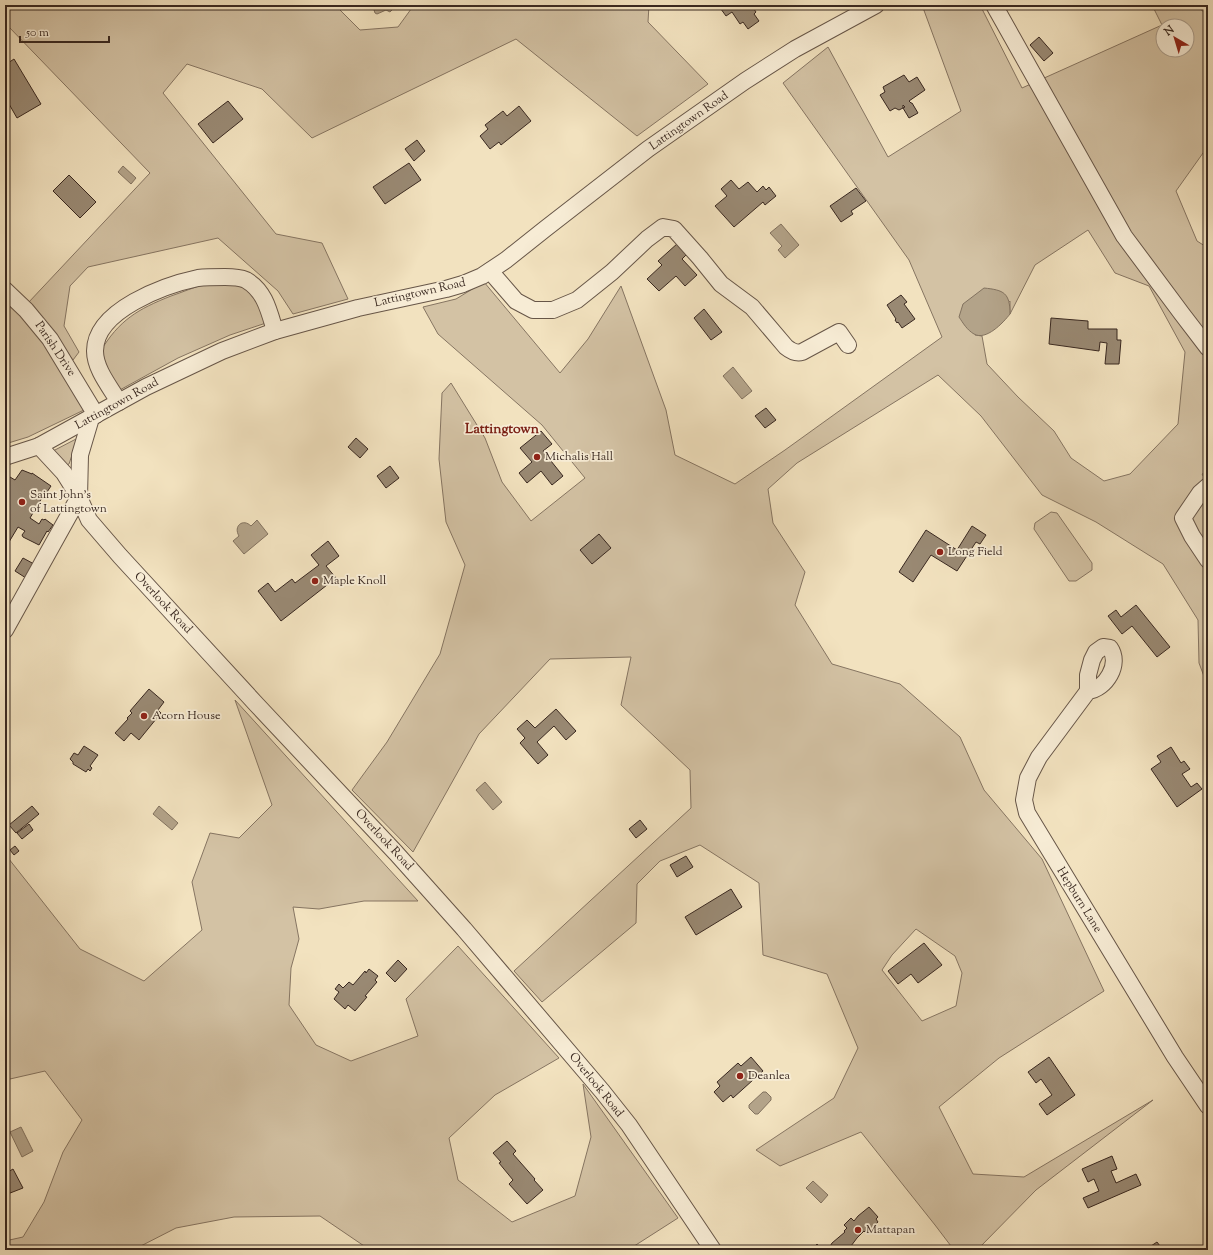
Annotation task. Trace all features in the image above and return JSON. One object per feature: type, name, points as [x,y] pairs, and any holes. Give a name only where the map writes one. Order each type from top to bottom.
[{"type":"street","points":[[994,5],[1124,236],[1208,348]]},
{"type":"street","name":"Lattingtown Road","points":[[5,457],[38,446],[146,387],[222,351],[275,331],[358,308],[446,289],[463,284],[490,272],[648,149],[795,48],[866,7]]},
{"type":"street","points":[[490,272],[516,301],[533,310],[553,310],[577,300],[612,272],[647,239],[663,227],[674,229],[721,284],[752,307],[786,347],[799,353],[839,332],[848,345]]},
{"type":"street","points":[[119,402],[96,361],[96,341],[101,330],[122,310],[152,294],[171,286],[199,278],[236,277],[253,285],[264,298],[275,331]]},
{"type":"street","name":"Parish Drive","points":[[5,290],[26,310],[50,339],[94,416]]},
{"type":"street","points":[[5,630],[79,497],[80,456],[94,416]]},
{"type":"street","name":"Overlook Road","points":[[38,446],[64,473],[79,497],[89,520],[120,556],[257,705],[396,852],[469,934],[602,1091],[629,1125],[713,1250]]},
{"type":"street","points":[[1208,486],[1200,493],[1183,518],[1192,536],[1208,560]]},
{"type":"street","name":"Hepburn Lane","points":[[1088,691],[1038,757],[1028,778],[1024,800],[1027,813],[1175,1057],[1208,1106]]},
{"type":"shaded area","points":[[5,5],[335,5],[360,30],[398,27],[414,5],[649,5],[648,22],[708,84],[637,136],[516,39],[312,138],[262,89],[187,64],[163,93],[276,234],[322,243],[348,299],[293,314],[278,291],[218,238],[88,267],[70,286],[64,326],[79,352],[73,360],[28,303],[150,173],[8,26],[5,26]]},
{"type":"shaded area","points":[[375,5],[393,5],[394,8],[390,12],[386,10],[377,14],[375,13],[373,7]]},
{"type":"shaded area","points":[[922,5],[980,5],[1022,88],[1155,28],[1155,58],[1195,58],[1195,18],[1158,18],[1152,5],[1196,5],[1208,16],[1208,146],[1176,191],[1197,241],[1208,248],[1208,471],[1202,474],[1208,484],[1208,687],[1199,663],[1198,620],[1163,564],[1096,522],[1042,495],[981,416],[938,375],[797,463],[768,489],[773,523],[805,572],[795,605],[832,664],[900,684],[960,737],[984,790],[1042,859],[1104,991],[999,1058],[939,1107],[973,1174],[1024,1177],[1153,1100],[1036,1190],[980,1247],[982,1250],[954,1250],[861,1132],[780,1166],[756,1150],[834,1098],[858,1048],[827,974],[763,955],[759,883],[700,845],[660,861],[637,884],[636,923],[542,1002],[514,971],[691,808],[690,770],[621,705],[631,657],[550,659],[479,734],[413,852],[352,790],[387,742],[440,654],[465,565],[446,522],[439,459],[442,393],[451,383],[485,438],[502,482],[531,521],[585,478],[542,425],[438,334],[423,307],[456,299],[484,282],[560,373],[588,339],[621,286],[666,410],[675,455],[735,484],[785,450],[942,337],[909,260],[783,83],[828,47],[888,157],[961,111]],"holes":[[[1088,230],[1115,273],[1149,286],[1185,352],[1178,424],[1130,474],[1104,481],[1071,458],[1054,431],[1018,397],[987,364],[982,336],[975,335],[1010,301],[1010,314],[1035,265]],[[916,929],[955,956],[962,973],[956,1006],[922,1021],[882,970],[892,955]]]},
{"type":"shaded area","points":[[123,166],[136,178],[131,184],[118,172]]},
{"type":"shaded area","points":[[781,224],[799,245],[785,258],[778,250],[782,246],[770,233]]},
{"type":"shaded area","points":[[206,284],[241,284],[256,299],[266,323],[230,335],[178,358],[118,391],[104,369],[100,352],[114,332],[139,311],[171,296]]},
{"type":"shaded area","points":[[984,288],[996,290],[1007,297],[1009,301],[1010,314],[994,330],[979,336],[969,330],[959,317],[963,304]]},
{"type":"shaded area","points":[[5,298],[20,314],[50,352],[84,410],[28,437],[5,444]]},
{"type":"shaded area","points":[[733,367],[752,391],[742,399],[723,376]]},
{"type":"shaded area","points":[[76,439],[77,440],[69,464],[67,465],[53,451]]},
{"type":"shaded area","points":[[1051,512],[1057,513],[1092,563],[1092,570],[1076,581],[1069,581],[1034,529],[1035,523]]},
{"type":"shaded area","points":[[257,520],[268,534],[244,554],[233,541],[239,536],[237,532],[238,526],[245,523],[251,526]]},
{"type":"shaded area","points":[[235,700],[418,901],[364,901],[319,909],[293,907],[299,939],[291,968],[289,1005],[316,1045],[351,1061],[418,1036],[406,999],[458,946],[559,1058],[495,1095],[449,1138],[458,1180],[512,1222],[575,1196],[591,1137],[583,1084],[678,1218],[628,1250],[370,1250],[320,1216],[234,1217],[176,1228],[133,1250],[5,1250],[5,1241],[23,1237],[44,1202],[63,1152],[82,1120],[45,1071],[10,1079],[5,1083],[5,854],[80,949],[144,981],[202,930],[192,882],[210,833],[239,838],[272,805]]},
{"type":"shaded area","points":[[485,782],[502,802],[493,810],[476,790]]},
{"type":"shaded area","points":[[159,806],[178,823],[172,830],[153,814]]},
{"type":"shaded area","points":[[763,1092],[766,1092],[771,1097],[771,1100],[758,1114],[755,1114],[749,1108],[749,1105]]},
{"type":"shaded area","points":[[21,1127],[33,1151],[22,1157],[10,1132]]},
{"type":"shaded area","points":[[813,1181],[828,1195],[821,1203],[806,1188]]},
{"type":"building","points":[[718,5],[751,5],[756,12],[754,14],[759,21],[748,29],[743,22],[740,24],[732,12],[726,16]]},
{"type":"building","points":[[1039,37],[1053,53],[1044,61],[1030,45]]},
{"type":"building","points":[[14,59],[41,104],[17,118],[5,97],[5,65]]},
{"type":"building","points":[[904,75],[909,82],[917,77],[925,90],[909,101],[918,113],[909,118],[903,108],[899,110],[895,108],[890,111],[880,95],[885,92],[883,87]]},
{"type":"building","points":[[228,101],[243,119],[213,143],[198,124]]},
{"type":"building","points":[[519,106],[531,121],[501,145],[499,142],[490,149],[480,136],[488,129],[485,125],[503,111],[507,116]]},
{"type":"building","points":[[417,140],[425,151],[414,161],[405,149]]},
{"type":"building","points":[[409,163],[421,180],[385,204],[373,187]]},
{"type":"building","points":[[69,175],[96,202],[80,218],[53,191]]},
{"type":"building","points":[[731,180],[739,189],[748,182],[757,192],[763,186],[766,190],[769,187],[776,196],[765,205],[763,202],[734,227],[715,206],[727,196],[721,189]]},
{"type":"building","points":[[856,188],[866,201],[851,211],[853,214],[841,222],[830,206]]},
{"type":"building","points":[[678,243],[687,254],[682,259],[697,275],[685,286],[676,276],[659,291],[647,279],[662,265],[658,261]]},
{"type":"building","points":[[901,295],[907,302],[904,304],[915,319],[902,328],[895,320],[896,319],[887,305]]},
{"type":"building","points":[[704,309],[722,332],[711,340],[694,318]]},
{"type":"building","points":[[1051,318],[1088,321],[1088,329],[1117,329],[1117,340],[1121,340],[1119,364],[1105,364],[1107,343],[1100,342],[1099,351],[1049,344]]},
{"type":"building","points":[[766,408],[776,420],[765,428],[755,416]]},
{"type":"building","name":"Michalis Hall","points":[[541,431],[552,444],[543,451],[563,476],[552,485],[541,471],[527,483],[519,473],[532,462],[520,448]]},
{"type":"building","points":[[356,438],[368,449],[360,458],[348,447]]},
{"type":"building","points":[[390,466],[399,478],[386,488],[377,476]]},
{"type":"building","name":"Saint John's of Lattingtown","points":[[22,470],[32,473],[51,486],[47,492],[46,491],[30,518],[39,524],[42,519],[45,519],[53,525],[48,532],[47,531],[39,545],[23,537],[22,535],[25,531],[18,527],[6,547],[5,474],[15,480]]},
{"type":"building","name":"Long Field","points":[[972,526],[986,535],[980,544],[976,542],[957,571],[931,555],[913,582],[899,572],[926,530],[957,550]]},
{"type":"building","points":[[599,534],[611,548],[592,564],[580,550]]},
{"type":"building","name":"Maple Knoll","points":[[328,541],[339,556],[326,566],[336,578],[281,621],[258,591],[268,583],[275,592],[292,579],[295,583],[319,565],[311,555]]},
{"type":"building","points":[[23,558],[34,564],[26,578],[15,571]]},
{"type":"building","points":[[1136,605],[1170,647],[1157,657],[1132,626],[1122,634],[1108,616],[1116,610],[1121,617]]},
{"type":"building","name":"Acorn House","points":[[149,689],[164,702],[158,710],[161,713],[139,740],[131,733],[124,741],[115,733],[128,719],[127,718],[132,713],[130,711]]},
{"type":"building","points":[[556,709],[576,731],[566,740],[554,726],[537,742],[548,755],[538,764],[520,743],[525,738],[517,729],[527,720],[535,728]]},
{"type":"building","points":[[84,746],[98,755],[90,766],[92,768],[90,771],[88,769],[86,772],[73,764],[70,759],[74,753],[78,755]]},
{"type":"building","points":[[1171,747],[1181,763],[1184,761],[1190,769],[1182,774],[1191,787],[1197,783],[1202,789],[1177,807],[1151,769],[1161,762],[1157,756]]},
{"type":"building","points":[[32,806],[39,814],[16,833],[9,825]]},
{"type":"building","points":[[640,820],[647,829],[636,838],[629,829]]},
{"type":"building","points":[[29,824],[33,830],[22,839],[17,833]]},
{"type":"building","points":[[15,846],[19,851],[14,855],[10,850]]},
{"type":"building","points":[[686,856],[693,867],[677,877],[670,865]]},
{"type":"building","points":[[731,889],[742,907],[696,935],[685,917]]},
{"type":"building","points":[[924,943],[942,965],[918,983],[911,974],[898,984],[888,971]]},
{"type":"building","points":[[398,960],[407,969],[395,982],[386,973]]},
{"type":"building","points":[[369,969],[378,976],[375,980],[377,982],[355,1011],[348,1005],[345,1009],[334,999],[339,992],[335,989],[339,984],[343,988],[349,982],[353,985],[365,971],[366,973]]},
{"type":"building","name":"Deanlea","points":[[751,1057],[763,1071],[733,1098],[731,1095],[723,1102],[714,1092],[720,1086],[717,1082],[738,1063],[741,1066]]},
{"type":"building","points":[[1049,1057],[1075,1095],[1047,1115],[1039,1104],[1052,1095],[1041,1079],[1036,1083],[1028,1072]]},
{"type":"building","points":[[507,1141],[516,1151],[513,1154],[543,1190],[527,1204],[509,1184],[513,1180],[493,1153]]},
{"type":"building","points":[[1112,1156],[1117,1169],[1111,1171],[1116,1183],[1136,1174],[1141,1185],[1088,1208],[1083,1198],[1099,1191],[1094,1179],[1088,1182],[1082,1169]]},
{"type":"building","points":[[13,1169],[23,1188],[5,1195],[5,1172]]},
{"type":"building","name":"Mattapan","points":[[869,1207],[878,1217],[876,1219],[878,1222],[866,1233],[864,1231],[857,1238],[851,1246],[855,1250],[828,1250],[832,1243],[845,1232],[844,1231],[847,1228],[844,1225],[851,1218],[854,1221]]},
{"type":"building","points":[[1157,1242],[1163,1250],[1145,1250]]},
{"type":"building","points":[[817,1244],[823,1250],[811,1250]]},
{"type":"place","name":"Michalis Hall","points":[[537,457]]},
{"type":"place","name":"Saint John's of Lattingtown","points":[[22,502]]},
{"type":"place","name":"Long Field","points":[[940,552]]},
{"type":"place","name":"Maple Knoll","points":[[315,581]]},
{"type":"place","name":"Acorn House","points":[[144,716]]},
{"type":"place","name":"Deanlea","points":[[740,1076]]},
{"type":"place","name":"Mattapan","points":[[858,1230]]},
{"type":"district","name":"Lattingtown","points":[[502,430]]}]
